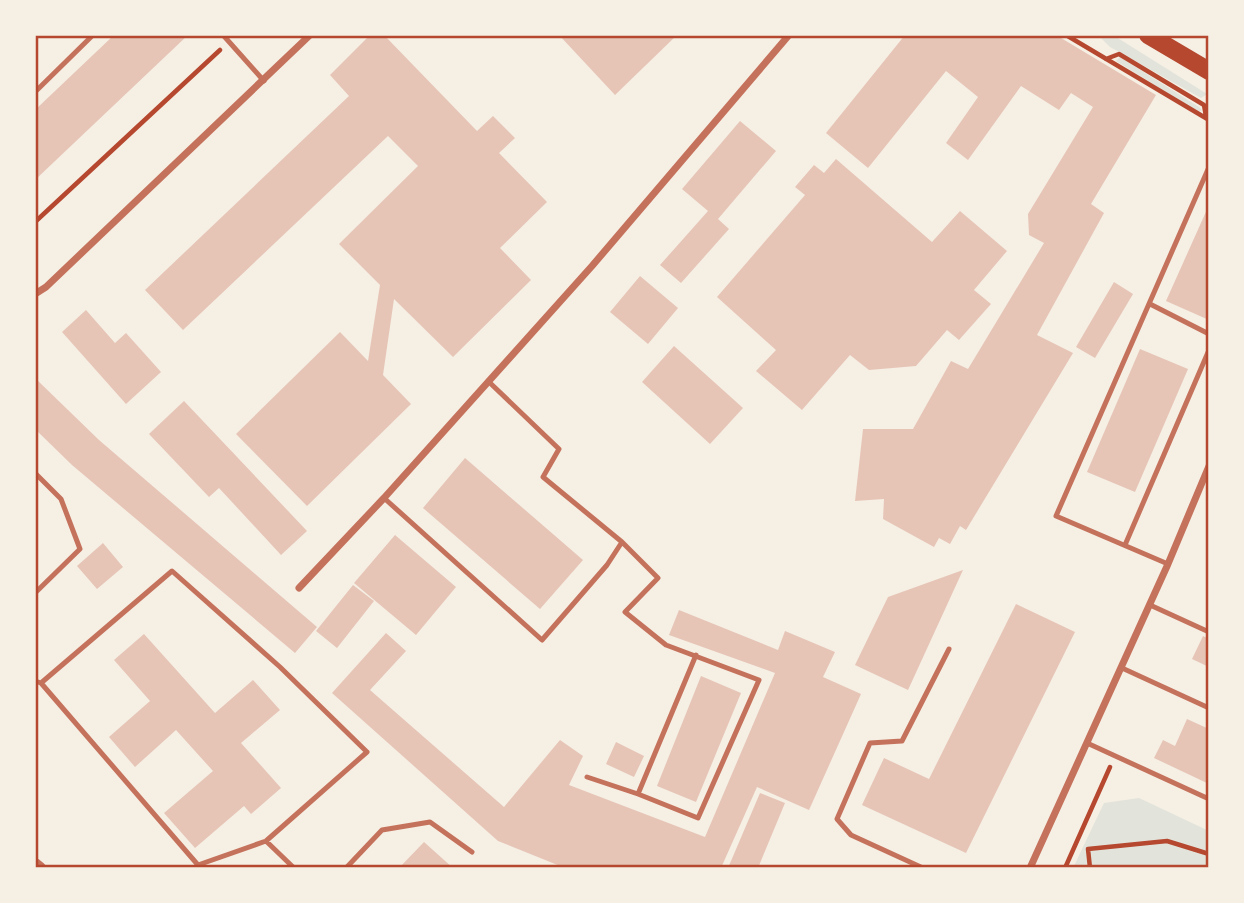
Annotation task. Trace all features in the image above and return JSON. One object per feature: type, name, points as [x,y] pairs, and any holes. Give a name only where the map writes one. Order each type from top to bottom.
[{"type":"main road","points":[[1149,35],[1209,71]]},
{"type":"street","points":[[35,294],[310,35]]},
{"type":"street","points":[[299,589],[592,266],[789,35]]},
{"type":"street","points":[[1030,868],[1122,668],[1209,466]]},
{"type":"street","points":[[35,864],[40,868]]},
{"type":"lane","points":[[35,92],[93,35]]},
{"type":"lane","points":[[223,35],[264,81]]},
{"type":"lane","points":[[1168,564],[1056,516],[1209,167]]},
{"type":"lane","points":[[1150,304],[1209,334]]},
{"type":"lane","points":[[1125,545],[1209,351]]},
{"type":"lane","points":[[488,382],[559,449],[543,477],[622,542],[658,578],[625,612],[666,645],[759,680],[698,818],[587,777]]},
{"type":"lane","points":[[35,474],[61,499],[80,550],[35,593]]},
{"type":"lane","points":[[384,498],[542,640],[607,565],[622,542]]},
{"type":"lane","points":[[172,571],[280,667],[367,752],[266,841],[198,865],[38,682],[172,571]]},
{"type":"lane","points":[[1150,605],[1209,632]]},
{"type":"lane","points":[[923,868],[851,835],[837,819],[870,743],[902,741],[949,649]]},
{"type":"lane","points":[[638,794],[696,655]]},
{"type":"lane","points":[[1122,668],[1209,708]]},
{"type":"lane","points":[[1087,743],[1209,799]]},
{"type":"lane","points":[[346,868],[382,830],[430,822],[472,852]]},
{"type":"lane","points":[[266,841],[294,868]]},
{"type":"path","points":[[1066,35],[1207,119]]},
{"type":"path","points":[[35,222],[229,42]]},
{"type":"path","points":[[1106,59],[1119,54],[1204,105],[1207,119]]},
{"type":"path","points":[[1065,868],[1115,756]]},
{"type":"path","points":[[1077,843],[1088,849],[1167,841],[1209,854]]},
{"type":"path","points":[[1088,849],[1090,868]]},
{"type":"shaded area","points":[[1098,35],[1113,35],[1207,94],[1201,98],[1110,47]]},
{"type":"shaded area","points":[[1120,57],[1202,110],[1198,112],[1116,61]]},
{"type":"shaded area","points":[[1139,798],[1209,831],[1209,868],[1073,868],[1104,803]]},
{"type":"building","points":[[114,35],[188,35],[35,180],[35,110]]},
{"type":"building","points":[[370,35],[384,35],[477,131],[493,116],[515,138],[499,153],[547,202],[500,248],[531,280],[453,357],[394,299],[383,375],[411,404],[307,506],[236,434],[340,332],[368,361],[380,285],[339,244],[418,166],[388,136],[183,330],[145,290],[349,96],[330,75]]},
{"type":"building","points":[[559,35],[677,35],[615,95]]},
{"type":"building","points":[[905,35],[1056,35],[1156,95],[1091,204],[1104,213],[1037,335],[1073,353],[966,530],[960,526],[950,544],[939,538],[934,547],[883,519],[884,499],[855,501],[863,429],[913,429],[951,361],[968,369],[1044,243],[1029,235],[1028,214],[1093,107],[1071,93],[1059,110],[1021,86],[968,160],[946,143],[978,97],[946,71],[868,168],[826,133]]},
{"type":"building","points":[[740,121],[776,151],[718,219],[729,229],[681,283],[660,265],[708,211],[682,189]]},
{"type":"building","points":[[836,159],[932,242],[960,211],[1007,251],[974,290],[991,304],[959,340],[947,330],[916,366],[869,370],[850,355],[802,410],[756,371],[776,350],[717,297],[805,195],[795,187],[814,165],[824,173]]},
{"type":"building","points":[[1209,205],[1209,320],[1166,301]]},
{"type":"building","points":[[640,276],[678,308],[648,344],[610,312]]},
{"type":"building","points":[[1114,282],[1133,294],[1095,358],[1076,347]]},
{"type":"building","points":[[86,310],[115,343],[126,333],[161,372],[126,404],[62,332]]},
{"type":"building","points":[[674,346],[743,408],[710,444],[642,382]]},
{"type":"building","points":[[1140,349],[1188,369],[1135,492],[1087,472]]},
{"type":"building","points":[[35,378],[99,440],[317,627],[295,653],[72,465],[35,429]]},
{"type":"building","points":[[184,401],[307,531],[281,555],[219,488],[209,497],[149,434]]},
{"type":"building","points":[[465,458],[583,560],[540,609],[423,508]]},
{"type":"building","points":[[395,535],[456,587],[416,635],[354,583]]},
{"type":"building","points":[[103,543],[123,567],[97,589],[77,566]]},
{"type":"building","points":[[963,570],[908,690],[855,665],[888,597]]},
{"type":"building","points":[[353,585],[374,601],[337,648],[316,631]]},
{"type":"building","points":[[1016,604],[1075,632],[966,853],[862,805],[884,758],[929,779]]},
{"type":"building","points":[[679,610],[778,650],[785,631],[835,652],[823,677],[861,694],[809,810],[757,787],[721,868],[565,868],[498,841],[332,693],[386,633],[406,651],[370,690],[504,807],[560,740],[583,756],[569,785],[705,837],[775,673],[669,635]]},
{"type":"building","points":[[144,634],[215,713],[253,680],[280,710],[241,743],[281,788],[251,814],[244,806],[195,848],[164,813],[213,771],[176,730],[135,767],[109,737],[150,701],[114,660]]},
{"type":"building","points":[[1203,636],[1209,639],[1209,667],[1192,659]]},
{"type":"building","points":[[701,676],[741,693],[696,802],[657,786]]},
{"type":"building","points":[[1187,719],[1209,729],[1209,784],[1154,758],[1163,740],[1175,746]]},
{"type":"building","points":[[616,742],[644,756],[634,777],[606,764]]},
{"type":"building","points":[[760,793],[785,803],[758,868],[728,868]]},
{"type":"building","points":[[424,842],[453,868],[399,868]]}]
